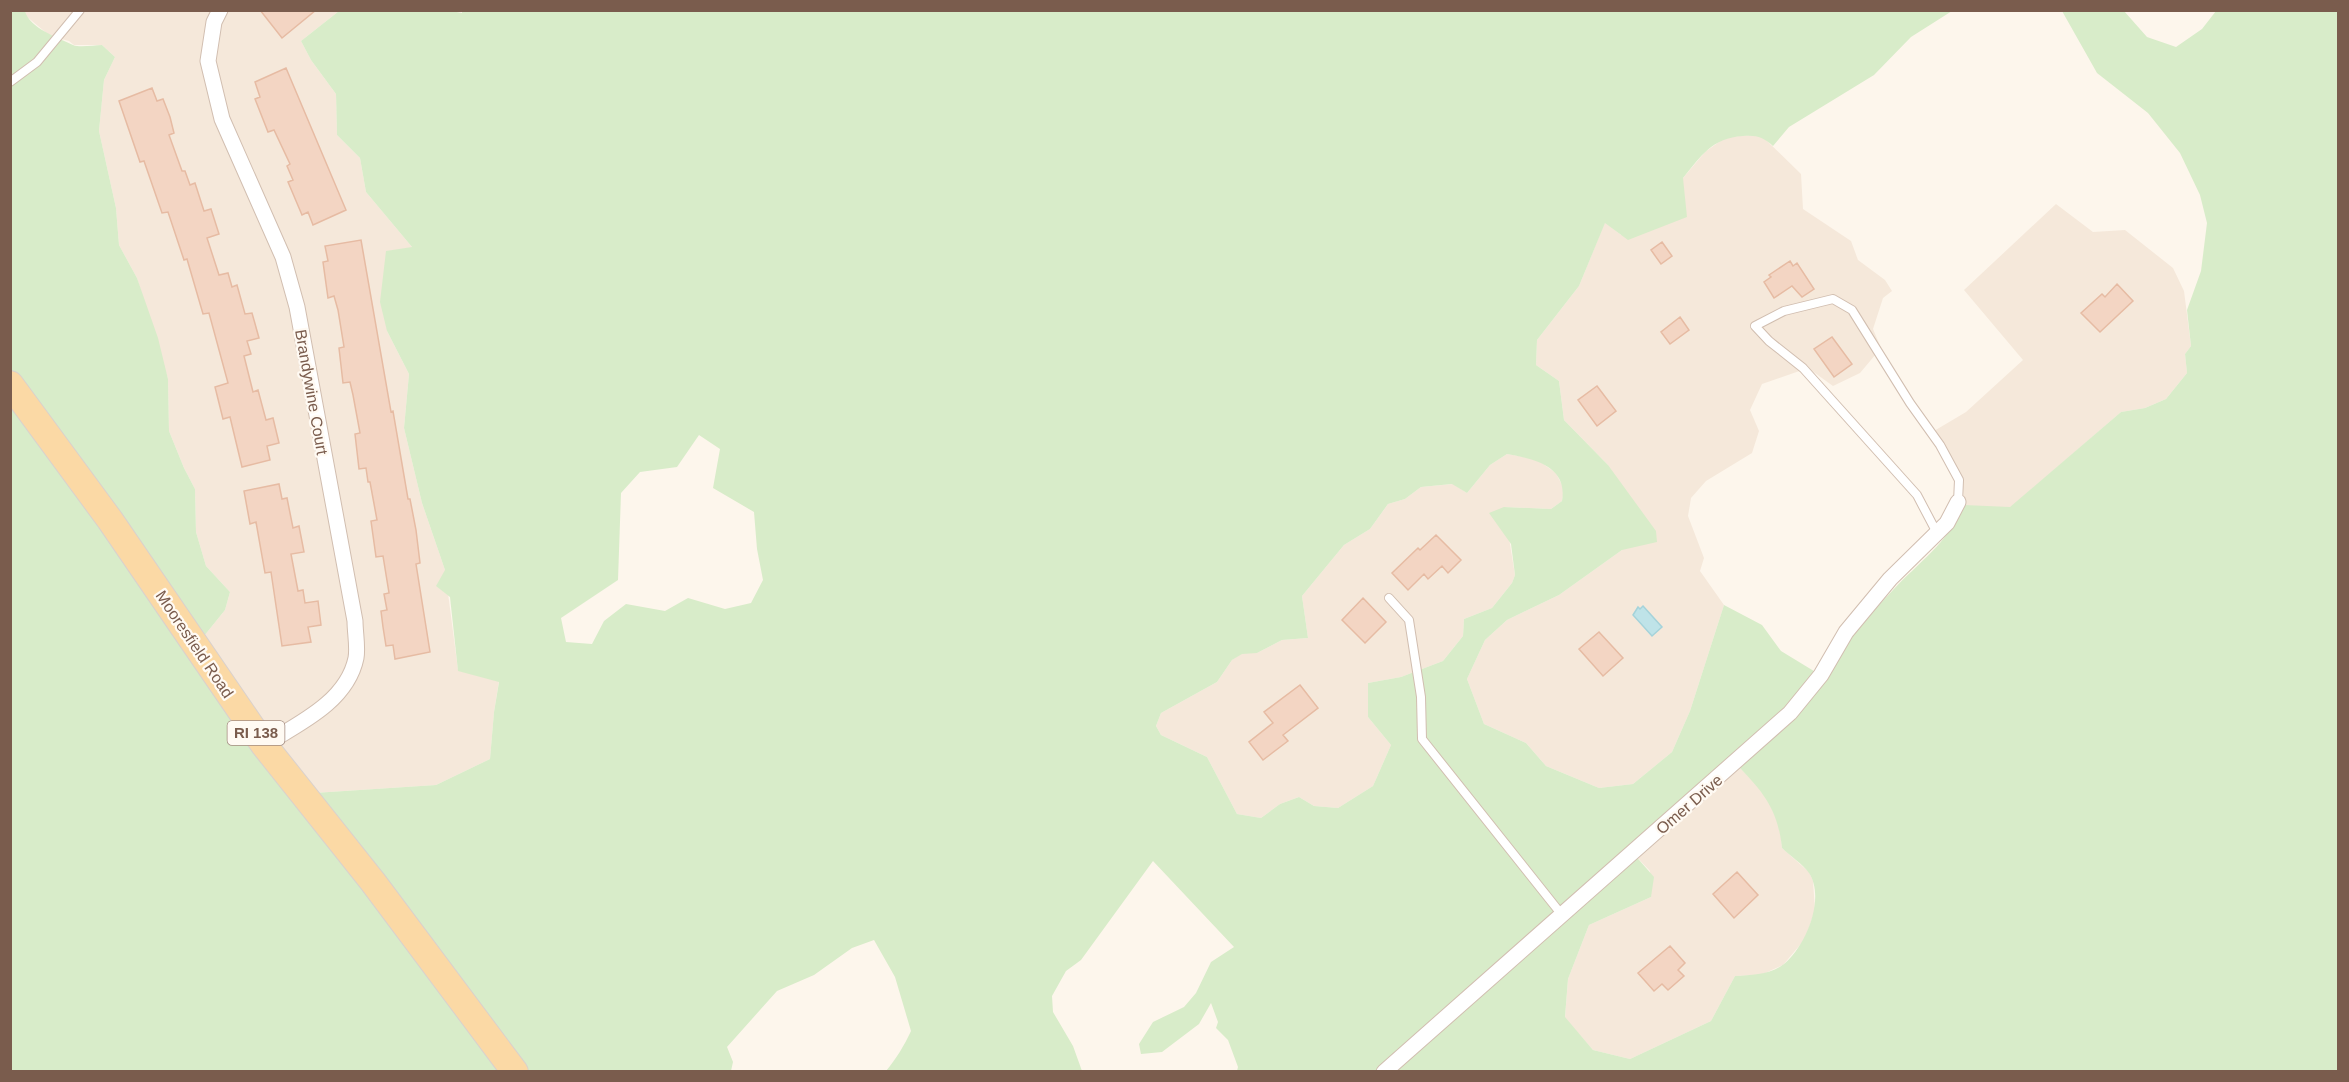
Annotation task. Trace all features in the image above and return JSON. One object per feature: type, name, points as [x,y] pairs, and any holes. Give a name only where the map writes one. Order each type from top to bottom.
[{"type":"main road","name":"Mooresfield Road","points":[[10,384],[110,520],[264,745],[373,882],[515,1071]]},
{"type":"street","name":"Brandywine Court","points":[[220,10],[214,22],[208,61],[222,119],[282,256],[297,308],[355,621],[356,658],[346,682],[330,702],[264,745]]},
{"type":"street","name":"Omer Drive","points":[[1384,1071],[1790,713],[1821,675],[1846,632],[1890,579],[1947,523],[1958,502]]},
{"type":"lane","points":[[10,82],[37,62],[80,10]]},
{"type":"lane","points":[[1937,533],[1917,495],[1910,487],[1803,368],[1769,341],[1755,326],[1784,311],[1833,299],[1852,310],[1910,404],[1940,445],[1959,480],[1958,502]]},
{"type":"lane","points":[[1389,598],[1409,620],[1421,697],[1422,739],[1562,915]]},
{"type":"shaded area","points":[[25,11],[339,11],[301,41],[311,60],[336,94],[337,135],[360,158],[366,192],[412,247],[387,331],[409,374],[404,428],[422,503],[445,570],[458,670],[499,681],[490,759],[436,785],[314,793],[204,636],[225,610],[230,592],[206,566],[196,532],[195,489],[169,431],[168,379],[137,278],[119,245],[116,208],[99,131],[104,80],[115,57],[102,45],[74,45],[69,41],[50,36],[26,16]]},
{"type":"shaded area","points":[[1754,135],[1763,137],[1801,174],[1803,209],[1851,241],[1858,260],[1885,280],[1892,291],[1883,298],[1873,329],[1881,348],[1860,373],[1833,386],[1808,368],[1762,384],[1750,410],[1759,431],[1752,453],[1706,481],[1691,498],[1688,516],[1704,558],[1700,571],[1724,605],[1690,711],[1672,752],[1633,784],[1599,788],[1546,766],[1526,743],[1484,724],[1467,679],[1485,640],[1507,620],[1559,595],[1622,550],[1608,465],[1564,420],[1559,381],[1536,365],[1537,340],[1579,286],[1605,222],[1621,235],[1683,178],[1705,152],[1726,137]]},
{"type":"shaded area","points":[[2056,204],[2093,232],[2125,230],[2173,268],[2184,291],[2191,346],[2185,354],[2187,373],[2166,399],[2145,408],[2121,412],[2010,508],[1967,507],[1964,505],[1963,489],[1934,431],[1966,412],[2023,360],[1964,290]]},
{"type":"shaded area","points":[[1507,454],[1536,459],[1556,473],[1564,489],[1562,501],[1551,509],[1504,507],[1515,575],[1512,583],[1492,608],[1464,619],[1463,636],[1443,661],[1401,677],[1368,683],[1368,717],[1391,745],[1373,786],[1338,808],[1314,806],[1299,797],[1280,804],[1261,818],[1237,814],[1207,757],[1161,735],[1156,726],[1161,713],[1217,682],[1232,660],[1242,653],[1257,653],[1282,640],[1308,638],[1302,596],[1344,545],[1370,529],[1388,504],[1405,499],[1421,487],[1453,484],[1467,493],[1490,465]]},
{"type":"shaded area","points":[[1735,768],[1740,768],[1764,792],[1780,826],[1782,848],[1809,872],[1813,881],[1815,910],[1805,939],[1783,965],[1761,975],[1735,976],[1711,1021],[1630,1059],[1593,1050],[1565,1018],[1568,979],[1589,925],[1651,897],[1650,871],[1633,853]]},
{"type":"green space","points":[[446,10],[462,13],[462,10],[1952,11],[1911,37],[1874,75],[1789,127],[1773,146],[1760,137],[1752,136],[1732,137],[1715,144],[1683,178],[1687,217],[1628,240],[1605,223],[1579,286],[1537,340],[1536,365],[1559,381],[1564,420],[1608,465],[1656,531],[1657,542],[1622,550],[1559,595],[1507,620],[1485,640],[1467,679],[1484,724],[1526,743],[1546,766],[1599,788],[1633,784],[1672,752],[1690,711],[1724,605],[1762,625],[1781,651],[1822,676],[1874,611],[1942,541],[1964,505],[2010,507],[2121,412],[2145,408],[2166,399],[2187,373],[2185,354],[2191,346],[2187,310],[2201,271],[2207,223],[2200,195],[2180,153],[2148,113],[2097,73],[2062,11],[2124,11],[2147,37],[2176,47],[2202,29],[2216,11],[2338,11],[2338,1071],[1237,1071],[1238,1067],[1228,1040],[1216,1028],[1218,1022],[1211,1003],[1199,1024],[1162,1052],[1141,1054],[1139,1044],[1153,1022],[1184,1007],[1196,993],[1211,962],[1234,947],[1153,861],[1081,960],[1066,971],[1052,996],[1053,1012],[1073,1046],[1082,1071],[886,1071],[900,1052],[911,1031],[895,977],[874,940],[852,948],[814,975],[777,991],[727,1047],[733,1062],[731,1071],[11,1071],[10,11],[25,11],[32,22],[53,36],[76,46],[102,45],[115,57],[104,80],[99,131],[116,208],[119,245],[137,278],[158,338],[168,379],[169,431],[195,489],[196,532],[206,566],[230,592],[225,610],[204,636],[314,793],[436,785],[490,759],[499,682],[458,671],[450,597],[436,586],[445,570],[422,503],[404,428],[409,374],[387,331],[380,302],[386,251],[412,247],[366,192],[360,158],[337,135],[336,94],[311,60],[301,41],[339,11]],"holes":[[[699,435],[720,449],[713,488],[754,512],[757,549],[763,580],[751,603],[725,609],[688,598],[665,611],[626,604],[604,621],[592,644],[566,642],[561,618],[618,580],[621,493],[640,472],[677,467]],[[1507,454],[1547,466],[1560,480],[1562,501],[1551,509],[1504,507],[1489,513],[1511,544],[1515,575],[1512,583],[1492,608],[1464,619],[1463,636],[1443,661],[1401,677],[1368,683],[1368,717],[1391,745],[1373,786],[1338,808],[1314,806],[1299,797],[1280,804],[1261,818],[1237,814],[1207,757],[1161,735],[1156,726],[1161,713],[1217,682],[1232,660],[1242,654],[1257,653],[1282,640],[1308,638],[1302,596],[1344,545],[1370,529],[1388,504],[1405,499],[1421,487],[1452,484],[1467,493],[1490,465]],[[1735,768],[1740,768],[1757,786],[1769,804],[1774,813],[1782,848],[1809,873],[1814,884],[1815,896],[1814,909],[1806,935],[1784,964],[1767,972],[1735,976],[1711,1021],[1630,1059],[1593,1050],[1565,1017],[1568,979],[1589,925],[1651,897],[1654,877],[1633,853]]]},
{"type":"water","points":[[1643,606],[1662,627],[1652,636],[1633,615],[1638,607],[1640,609]]},
{"type":"building","points":[[260,10],[316,10],[282,38]]},
{"type":"building","points":[[286,68],[346,210],[313,225],[308,212],[302,215],[288,182],[293,180],[287,166],[290,164],[274,130],[268,132],[255,99],[260,97],[255,82]]},
{"type":"building","points":[[152,88],[157,101],[163,99],[170,117],[174,133],[169,135],[182,171],[185,171],[190,185],[195,183],[204,211],[211,209],[219,234],[207,238],[219,275],[228,273],[232,287],[237,285],[245,314],[252,313],[259,338],[247,341],[251,354],[244,356],[253,392],[258,390],[266,420],[273,418],[279,443],[267,446],[270,460],[242,467],[230,417],[223,419],[215,387],[228,383],[209,313],[203,314],[187,259],[184,260],[168,212],[162,213],[144,161],[140,162],[119,101]]},
{"type":"building","points":[[361,240],[391,412],[393,411],[408,499],[410,499],[416,530],[420,563],[416,564],[430,652],[395,659],[393,645],[386,646],[383,627],[381,611],[387,610],[384,594],[389,593],[383,556],[376,557],[371,521],[377,520],[366,468],[359,469],[355,434],[360,433],[350,382],[343,383],[339,348],[344,347],[338,310],[334,296],[328,298],[323,262],[328,261],[325,246]]},
{"type":"building","points":[[1662,242],[1672,256],[1661,264],[1651,250]]},
{"type":"building","points":[[1790,261],[1793,266],[1797,263],[1814,289],[1802,297],[1792,286],[1774,298],[1764,282],[1771,277],[1769,275]]},
{"type":"building","points":[[2117,284],[2133,301],[2100,332],[2081,313],[2102,294],[2105,297]]},
{"type":"building","points":[[1680,317],[1689,330],[1670,344],[1661,332]]},
{"type":"building","points":[[1832,337],[1852,364],[1834,377],[1814,349]]},
{"type":"building","points":[[1597,386],[1616,411],[1597,426],[1578,400]]},
{"type":"building","points":[[279,484],[282,499],[287,498],[293,528],[299,526],[304,552],[291,554],[298,591],[303,590],[305,603],[318,601],[321,625],[308,627],[311,642],[282,646],[271,572],[265,573],[256,522],[250,524],[244,491]]},
{"type":"building","points":[[1436,535],[1461,560],[1448,573],[1442,566],[1428,579],[1424,574],[1408,590],[1392,573],[1418,548],[1420,550]]},
{"type":"building","points":[[1363,598],[1386,622],[1365,643],[1342,620]]},
{"type":"building","points":[[1599,632],[1623,658],[1603,676],[1579,649]]},
{"type":"building","points":[[1300,685],[1318,708],[1283,735],[1288,741],[1263,760],[1249,742],[1273,723],[1264,712]]},
{"type":"building","points":[[1737,872],[1758,895],[1734,918],[1713,894]]},
{"type":"building","points":[[1670,946],[1685,963],[1678,970],[1684,976],[1668,990],[1662,984],[1654,991],[1638,973]]}]
